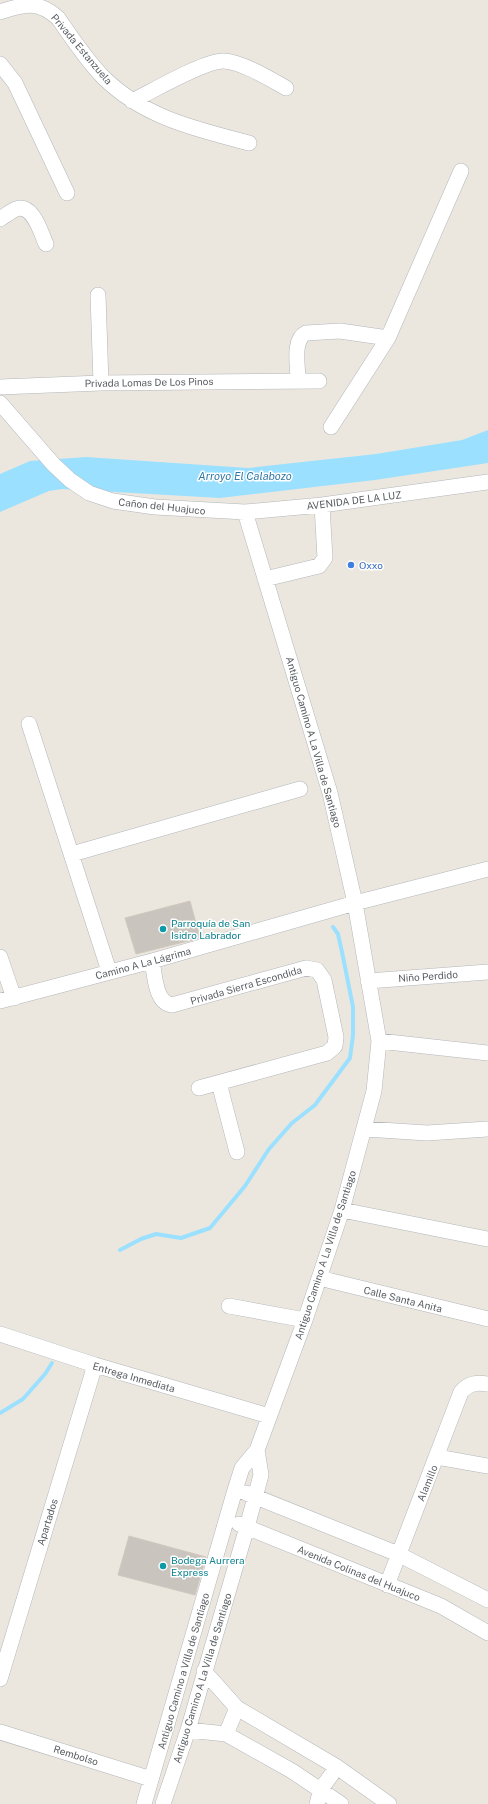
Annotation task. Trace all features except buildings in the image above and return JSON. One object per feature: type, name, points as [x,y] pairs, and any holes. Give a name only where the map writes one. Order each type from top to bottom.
[{"type":"street","name":"Privada Estanzuela","points":[[0,12],[31,4],[42,6],[58,18],[104,78],[132,101],[171,121],[250,143]]},
{"type":"street","points":[[132,101],[202,66],[224,61],[246,67],[286,88]]},
{"type":"street","points":[[0,64],[15,82],[67,193]]},
{"type":"street","points":[[331,427],[388,338],[461,171]]},
{"type":"street","points":[[0,219],[17,209],[25,209],[31,213],[46,244]]},
{"type":"street","points":[[98,295],[101,382]]},
{"type":"street","points":[[298,380],[298,343],[302,335],[306,333],[340,331],[388,338]]},
{"type":"street","name":"Privada Lomas De Los Pinos","points":[[0,387],[101,382],[319,381]]},
{"type":"street","name":"Cañon del Huajuco","points":[[2,406],[53,464],[70,480],[89,493],[113,501],[131,504],[219,512]]},
{"type":"street","name":"AVENIDA DE LA LUZ","points":[[219,512],[245,512],[322,505],[488,482]]},
{"type":"street","points":[[265,579],[319,566],[323,562],[325,558],[322,505]]},
{"type":"street","name":"Antiguo Camino A La Villa de Santiago","points":[[163,1804],[188,1730],[261,1475],[257,1450],[305,1320],[342,1210],[374,1091],[379,1041],[355,903],[330,793],[245,512]]},
{"type":"street","points":[[29,724],[109,971]]},
{"type":"street","points":[[72,854],[300,789]]},
{"type":"street","name":"Camino A La Lágrima","points":[[7,999],[109,971],[152,961],[355,903],[488,869]]},
{"type":"street","points":[[0,957],[7,999]]},
{"type":"street","name":"Privada Sierra Escondida","points":[[152,961],[161,999],[168,1005],[172,1006],[306,968],[317,970],[324,980],[336,1037],[334,1046],[327,1053],[199,1088]]},
{"type":"street","name":"Niño Perdido","points":[[368,981],[488,972]]},
{"type":"street","points":[[379,1041],[488,1053]]},
{"type":"street","points":[[220,1083],[237,1152]]},
{"type":"street","points":[[364,1129],[427,1132],[488,1129]]},
{"type":"street","points":[[342,1210],[487,1239]]},
{"type":"street","name":"Calle Santa Anita","points":[[318,1278],[488,1319]]},
{"type":"street","points":[[229,1306],[305,1320]]},
{"type":"street","name":"Entrega Inmediata","points":[[0,1334],[95,1365],[269,1416]]},
{"type":"street","name":"Apartados","points":[[0,1679],[95,1365]]},
{"type":"street","name":"Alamillo","points":[[387,1585],[461,1392],[470,1385],[481,1383],[488,1384]]},
{"type":"street","name":"Antiguo Camino a Villa de Santiago","points":[[144,1804],[242,1468],[257,1450]]},
{"type":"street","points":[[437,1457],[488,1466]]},
{"type":"street","points":[[235,1490],[255,1496],[398,1554],[488,1600]]},
{"type":"street","name":"Avenida Colinas del Huajuco","points":[[226,1520],[247,1527],[441,1606],[488,1633]]},
{"type":"street","points":[[204,1672],[237,1708],[337,1767],[389,1804]]},
{"type":"street","points":[[226,1734],[237,1708]]},
{"type":"street","points":[[188,1730],[226,1734],[271,1758],[321,1789],[341,1804]]},
{"type":"street","name":"Rembolso","points":[[0,1732],[151,1779]]},
{"type":"street","points":[[317,1804],[321,1789],[337,1767]]},
{"type":"water","name":"Arroyo El Calabozo","points":[[488,430],[488,463],[375,480],[220,498],[62,489],[49,491],[0,512],[0,474],[30,461],[86,457],[248,468],[376,454],[462,440]]},
{"type":"waterway","points":[[120,1250],[141,1239],[156,1234],[181,1238],[210,1228],[245,1186],[269,1149],[292,1123],[315,1105],[350,1058],[353,1035],[353,1007],[338,934],[333,927]]},
{"type":"waterway","points":[[0,1413],[23,1399],[45,1374],[52,1363]]},
{"type":"place","name":"Oxxo","points":[[351,565]]},
{"type":"place","name":"Parroquía de San Isidro Labrador","points":[[163,929]]},
{"type":"place","name":"Bodega Aurrera Express","points":[[163,1566]]}]
